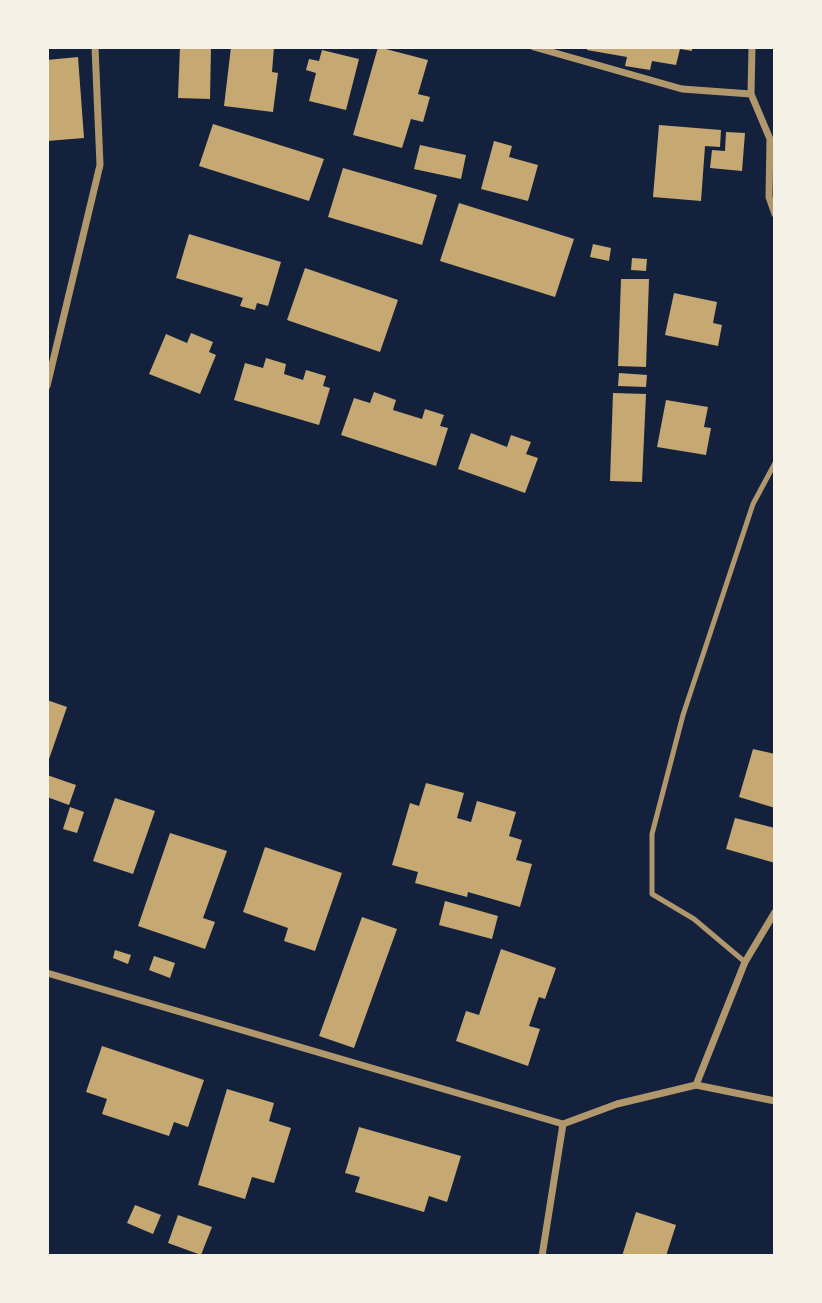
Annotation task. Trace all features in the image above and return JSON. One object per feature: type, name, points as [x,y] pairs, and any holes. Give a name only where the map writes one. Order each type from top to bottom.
[{"type":"street","points":[[47,386],[100,165],[95,47]]},
{"type":"street","points":[[534,47],[682,89],[751,94]]},
{"type":"street","points":[[752,47],[751,94],[770,139],[769,197],[775,214]]},
{"type":"street","points":[[696,1085],[745,962],[775,912]]},
{"type":"street","points":[[47,973],[563,1124],[617,1104],[696,1085],[775,1101]]},
{"type":"street","points":[[542,1256],[563,1124]]},
{"type":"lane","points":[[745,962],[694,919],[652,894],[652,834],[684,715],[718,610],[753,505],[775,463]]},
{"type":"building","points":[[180,47],[211,47],[210,99],[178,98]]},
{"type":"building","points":[[231,47],[274,47],[272,72],[278,73],[273,112],[224,106]]},
{"type":"building","points":[[378,47],[428,60],[418,94],[430,97],[423,122],[411,119],[402,148],[353,135]]},
{"type":"building","points":[[587,47],[692,47],[692,51],[680,49],[676,65],[652,61],[650,70],[625,66],[627,57],[587,50]]},
{"type":"building","points":[[322,50],[359,59],[346,110],[309,101],[316,73],[306,70],[309,59],[319,61]]},
{"type":"building","points":[[78,57],[84,138],[47,141],[47,60]]},
{"type":"building","points":[[213,124],[324,159],[309,201],[199,166]]},
{"type":"building","points":[[659,125],[721,130],[720,147],[705,146],[701,201],[653,197]]},
{"type":"building","points":[[726,132],[745,133],[742,171],[710,168],[712,150],[725,151]]},
{"type":"building","points":[[494,141],[512,146],[509,157],[538,165],[528,201],[481,189]]},
{"type":"building","points":[[420,145],[466,155],[461,179],[414,169]]},
{"type":"building","points":[[343,168],[437,195],[422,245],[328,217]]},
{"type":"building","points":[[459,203],[574,239],[555,297],[440,261]]},
{"type":"building","points":[[189,234],[281,262],[268,306],[257,303],[255,310],[240,306],[243,298],[176,278]]},
{"type":"building","points":[[593,244],[611,248],[609,261],[590,257]]},
{"type":"building","points":[[632,258],[647,259],[646,271],[631,270]]},
{"type":"building","points":[[305,268],[398,300],[380,352],[287,320]]},
{"type":"building","points":[[621,279],[649,279],[646,367],[618,366]]},
{"type":"building","points":[[674,293],[717,302],[713,323],[722,325],[718,346],[665,335]]},
{"type":"building","points":[[191,333],[213,342],[209,352],[216,355],[200,394],[149,374],[166,334],[187,343]]},
{"type":"building","points":[[266,358],[286,364],[284,374],[303,380],[306,370],[326,376],[323,386],[330,388],[319,425],[234,400],[245,363],[263,368]]},
{"type":"building","points":[[619,373],[647,375],[646,387],[618,386]]},
{"type":"building","points":[[374,392],[396,400],[393,410],[422,419],[425,409],[444,415],[440,426],[448,428],[436,466],[341,435],[354,398],[370,403]]},
{"type":"building","points":[[613,393],[646,394],[642,482],[610,481]]},
{"type":"building","points":[[666,400],[708,407],[704,427],[711,428],[706,455],[657,447]]},
{"type":"building","points":[[471,433],[507,447],[511,435],[531,442],[526,454],[538,458],[525,493],[458,469]]},
{"type":"building","points":[[47,700],[67,707],[48,762],[47,762]]},
{"type":"building","points":[[753,749],[775,754],[775,808],[739,797]]},
{"type":"building","points":[[47,775],[76,785],[69,805],[47,797]]},
{"type":"building","points":[[426,783],[464,793],[457,818],[471,822],[477,801],[516,812],[509,836],[522,840],[516,860],[532,864],[520,907],[468,892],[467,897],[415,883],[418,872],[392,865],[410,803],[419,806]]},
{"type":"building","points":[[115,798],[155,811],[133,874],[93,861]]},
{"type":"building","points":[[70,807],[84,812],[77,833],[63,829]]},
{"type":"building","points":[[735,818],[775,828],[775,863],[726,849]]},
{"type":"building","points":[[170,833],[227,851],[203,918],[215,922],[205,949],[138,926]]},
{"type":"building","points":[[265,847],[342,873],[315,951],[284,941],[288,928],[243,912]]},
{"type":"building","points":[[445,901],[498,916],[492,939],[439,925]]},
{"type":"building","points":[[362,917],[397,929],[354,1048],[319,1036]]},
{"type":"building","points":[[501,949],[556,968],[545,999],[539,997],[529,1026],[540,1029],[528,1066],[456,1041],[466,1011],[479,1015]]},
{"type":"building","points":[[115,950],[131,955],[128,964],[113,958]]},
{"type":"building","points":[[154,956],[175,963],[170,978],[149,970]]},
{"type":"building","points":[[102,1046],[204,1080],[188,1127],[174,1122],[169,1136],[102,1114],[107,1099],[86,1092]]},
{"type":"building","points":[[227,1089],[274,1103],[269,1121],[291,1128],[274,1183],[252,1177],[245,1199],[198,1185]]},
{"type":"building","points":[[359,1127],[461,1156],[447,1202],[429,1196],[424,1212],[355,1192],[360,1177],[345,1173]]},
{"type":"building","points":[[135,1205],[161,1215],[153,1234],[127,1223]]},
{"type":"building","points":[[636,1212],[676,1225],[666,1256],[622,1256]]},
{"type":"building","points":[[178,1215],[212,1227],[201,1255],[168,1243]]}]
